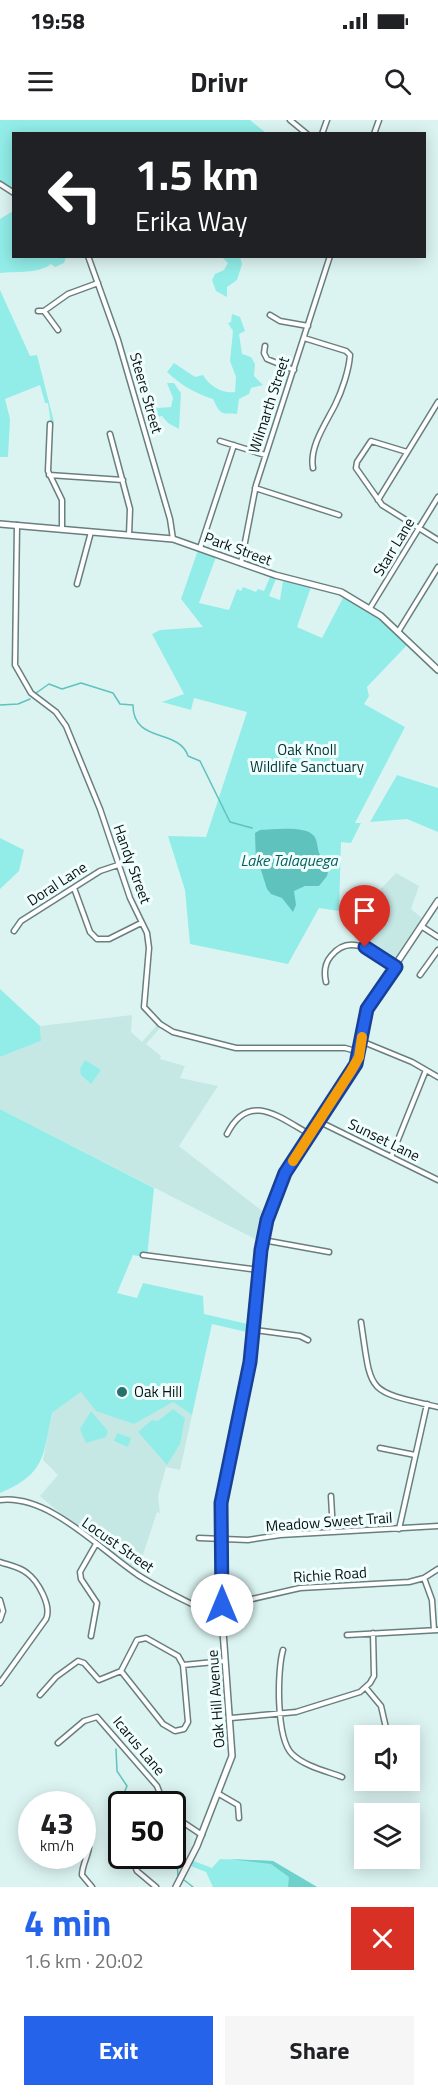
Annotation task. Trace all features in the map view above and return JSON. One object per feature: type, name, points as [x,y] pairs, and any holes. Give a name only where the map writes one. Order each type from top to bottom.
[{"type":"main road","name":"Park Street","points":[[0,524],[173,539],[287,579],[342,592],[370,608],[438,670]]},
{"type":"main road","name":"Oak Hill Avenue","points":[[176,1887],[202,1835],[231,1760],[231,1718],[222,1617],[222,1494],[248,1375],[255,1330],[263,1239],[272,1204],[285,1173],[351,1071],[359,1052],[370,1003],[438,901]]},
{"type":"street","points":[[290,120],[305,132]]},
{"type":"street","name":"Steere Street","points":[[89,258],[128,374],[170,519],[173,539]]},
{"type":"street","name":"Wilmarth Street","points":[[241,563],[255,488],[329,258]]},
{"type":"street","points":[[38,311],[44,311],[72,292],[98,283]]},
{"type":"street","points":[[44,311],[58,330]]},
{"type":"street","points":[[270,315],[280,321],[308,326]]},
{"type":"street","points":[[304,338],[346,351],[350,355],[337,400],[324,424],[312,457],[312,468]]},
{"type":"street","points":[[264,346],[267,359],[294,370]]},
{"type":"street","points":[[378,500],[438,402]]},
{"type":"street","points":[[50,424],[48,475],[62,500],[62,529]]},
{"type":"street","points":[[110,434],[130,508],[129,535]]},
{"type":"street","points":[[220,441],[265,455]]},
{"type":"street","points":[[407,452],[371,441],[362,453],[356,468],[378,500],[390,511],[438,540]]},
{"type":"street","points":[[200,548],[234,445]]},
{"type":"street","points":[[48,475],[123,480]]},
{"type":"street","points":[[255,488],[339,515]]},
{"type":"street","name":"Starr Lane","points":[[370,608],[438,497]]},
{"type":"street","name":"Handy Street","points":[[17,525],[15,665],[31,693],[56,712],[66,726],[100,809],[118,865],[149,940],[142,1002],[148,1013],[165,1027],[192,1038],[243,1049],[345,1048],[359,1052]]},
{"type":"street","points":[[77,584],[91,532]]},
{"type":"street","points":[[398,632],[438,567]]},
{"type":"street","name":"Doral Lane","points":[[14,931],[21,921],[100,871],[118,865]]},
{"type":"street","points":[[74,888],[90,932],[97,939],[109,939],[141,923]]},
{"type":"street","points":[[421,926],[438,937]]},
{"type":"street","points":[[326,982],[324,974],[328,959],[336,950],[350,944],[365,947],[396,967]]},
{"type":"street","points":[[420,975],[438,950]]},
{"type":"street","points":[[361,1041],[438,1077]]},
{"type":"street","points":[[391,1157],[426,1070]]},
{"type":"street","points":[[227,1134],[237,1117],[249,1110],[259,1110],[267,1111],[311,1135]]},
{"type":"street","name":"Sunset Lane","points":[[320,1122],[438,1180]]},
{"type":"street","points":[[263,1239],[329,1252]]},
{"type":"street","points":[[143,1255],[259,1270]]},
{"type":"street","points":[[361,1322],[370,1376],[374,1385],[388,1395],[438,1407]]},
{"type":"street","points":[[255,1330],[300,1336],[308,1340]]},
{"type":"street","points":[[399,1528],[427,1404]]},
{"type":"street","points":[[380,1448],[416,1455]]},
{"type":"street","points":[[331,1496],[333,1532]]},
{"type":"street","name":"Locust Street","points":[[0,1500],[18,1500],[38,1504],[153,1584],[211,1614],[222,1617]]},
{"type":"street","name":"Meadow Sweet Trail","points":[[199,1538],[221,1541],[438,1526]]},
{"type":"street","points":[[90,1636],[97,1603],[80,1575],[83,1564],[96,1544]]},
{"type":"street","points":[[0,1562],[29,1575],[49,1611],[0,1683]]},
{"type":"street","name":"Richie Road","points":[[222,1598],[252,1599],[290,1589],[410,1582],[424,1578],[438,1569]]},
{"type":"street","points":[[347,1635],[436,1630],[432,1600],[424,1578]]},
{"type":"street","points":[[0,1600],[3,1611],[0,1620]]},
{"type":"street","points":[[231,1718],[303,1711],[366,1688],[374,1676],[373,1633]]},
{"type":"street","points":[[40,1695],[56,1677],[78,1660],[84,1663],[99,1680],[121,1671],[136,1641],[142,1638],[178,1656],[183,1665],[188,1722],[186,1727],[178,1731],[163,1724],[121,1671]]},
{"type":"street","points":[[283,1650],[279,1670],[286,1746],[298,1760],[342,1777]]},
{"type":"street","points":[[183,1665],[226,1661]]},
{"type":"street","points":[[366,1688],[381,1706],[385,1725]]},
{"type":"street","name":"Icarus Lane","points":[[58,1743],[84,1721],[97,1717],[159,1791]]},
{"type":"street","points":[[219,1794],[238,1805],[239,1818]]},
{"type":"street","points":[[186,1824],[202,1835]]},
{"type":"street","points":[[84,1869],[82,1875],[92,1887]]},
{"type":"street","points":[[136,1869],[156,1887]]},
{"type":"shaded area","points":[[396,873],[419,886],[411,909],[422,918],[394,961],[357,942],[348,923]]},
{"type":"shaded area","points":[[132,1015],[131,1032],[142,1042],[157,1025],[161,1027],[146,1044],[161,1056],[160,1059],[185,1066],[180,1078],[218,1086],[179,1146],[266,1214],[259,1241],[0,1109],[0,1057],[41,1041],[40,1026]]},
{"type":"shaded area","points":[[81,1392],[173,1402],[192,1415],[180,1470],[166,1467],[158,1496],[160,1513],[157,1512],[138,1570],[68,1520],[40,1496],[58,1475],[43,1460],[52,1413]]},
{"type":"shaded area","points":[[230,1859],[273,1861],[317,1887],[288,1887],[289,1877],[271,1864]]},
{"type":"green space","points":[[0,120],[250,120],[265,132],[12,132],[12,189],[0,180]]},
{"type":"green space","points":[[12,212],[12,258],[66,258],[64,263],[55,267],[51,264],[34,271],[0,273],[0,219]]},
{"type":"green space","points":[[223,258],[240,258],[242,264],[237,280],[227,287],[227,297],[216,291],[212,280],[215,274],[224,270],[228,263]]},
{"type":"green space","points":[[0,290],[30,356],[37,355],[54,422],[51,424],[48,403],[45,403],[40,385],[5,399],[10,419],[8,457],[0,457]]},
{"type":"green space","points":[[232,314],[240,317],[245,331],[239,334],[242,354],[251,357],[255,364],[254,376],[263,385],[251,388],[249,394],[239,399],[237,414],[222,412],[213,399],[188,388],[167,372],[174,363],[195,377],[203,375],[217,388],[226,392],[235,392],[236,377],[230,361],[233,331],[228,323],[231,322]]},
{"type":"green space","points":[[142,381],[149,381],[151,389],[148,397],[157,408],[171,407],[173,398],[167,383],[174,383],[181,393],[179,429],[168,423],[162,416],[152,418],[137,386]]},
{"type":"green space","name":"Oak Knoll Wildlife Sanctuary","points":[[198,550],[216,557],[199,603],[229,610],[237,589],[241,591],[243,587],[256,592],[258,589],[264,591],[270,577],[276,579],[269,596],[280,600],[283,581],[311,587],[297,627],[322,638],[344,596],[376,617],[407,645],[367,687],[369,696],[364,704],[405,727],[355,823],[361,823],[351,843],[341,842],[339,911],[319,908],[288,964],[190,944],[185,890],[168,836],[206,837],[247,712],[194,698],[191,710],[162,702],[184,694],[152,634],[160,630],[203,627],[181,599]]},
{"type":"green space","name":"Oak Knoll Wildlife Sanctuary","points":[[397,775],[438,788],[438,832],[407,819],[370,822]]},
{"type":"green space","points":[[0,838],[24,850],[19,871],[0,889]]},
{"type":"green space","points":[[0,989],[40,1026],[41,1041],[0,1057]]},
{"type":"green space","points":[[85,1060],[101,1070],[91,1084],[81,1075],[80,1069]]},
{"type":"green space","name":"Oak Hill","points":[[0,1109],[154,1188],[147,1258],[133,1255],[117,1293],[137,1298],[143,1283],[203,1296],[204,1314],[252,1325],[251,1333],[212,1324],[192,1415],[173,1402],[134,1424],[96,1411],[81,1392],[52,1413],[43,1453],[34,1471],[26,1479],[0,1493]]},
{"type":"green space","points":[[173,1409],[185,1418],[180,1444],[167,1465],[138,1432],[152,1420],[158,1421]]},
{"type":"green space","points":[[91,1411],[108,1431],[106,1437],[86,1443],[80,1429]]},
{"type":"green space","points":[[117,1433],[131,1438],[128,1447],[114,1441]]},
{"type":"green space","points":[[220,1859],[273,1861],[317,1887],[213,1887],[206,1872],[188,1865],[191,1860],[212,1868]]},
{"type":"water","name":"Lake Talaquega","points":[[260,830],[304,830],[314,836],[320,855],[331,859],[327,876],[319,886],[305,886],[294,891],[296,905],[293,912],[282,898],[271,894],[267,889],[261,870],[256,864],[255,833]]},
{"type":"waterway","points":[[36,693],[49,684],[62,689],[81,683],[113,693],[120,704],[133,705],[135,717],[140,725],[148,731],[176,742],[183,747],[188,756],[200,761],[230,822],[252,828]]},
{"type":"waterway","points":[[0,705],[18,704],[30,699]]},
{"type":"waterway","points":[[116,1749],[117,1771],[127,1786],[125,1791]]},
{"type":"waterway","points":[[178,1869],[178,1877]]},
{"type":"waterway","points":[[184,1880],[193,1887]]},
{"type":"slow traffic","points":[[293,1161],[356,1064],[362,1037]]},
{"type":"place","name":"Oak Hill","points":[[122,1392]]},
{"type":"route","points":[[222,1605],[221,1503],[250,1362],[263,1235],[279,1185],[356,1064],[367,1009],[396,967],[365,947]]}]
